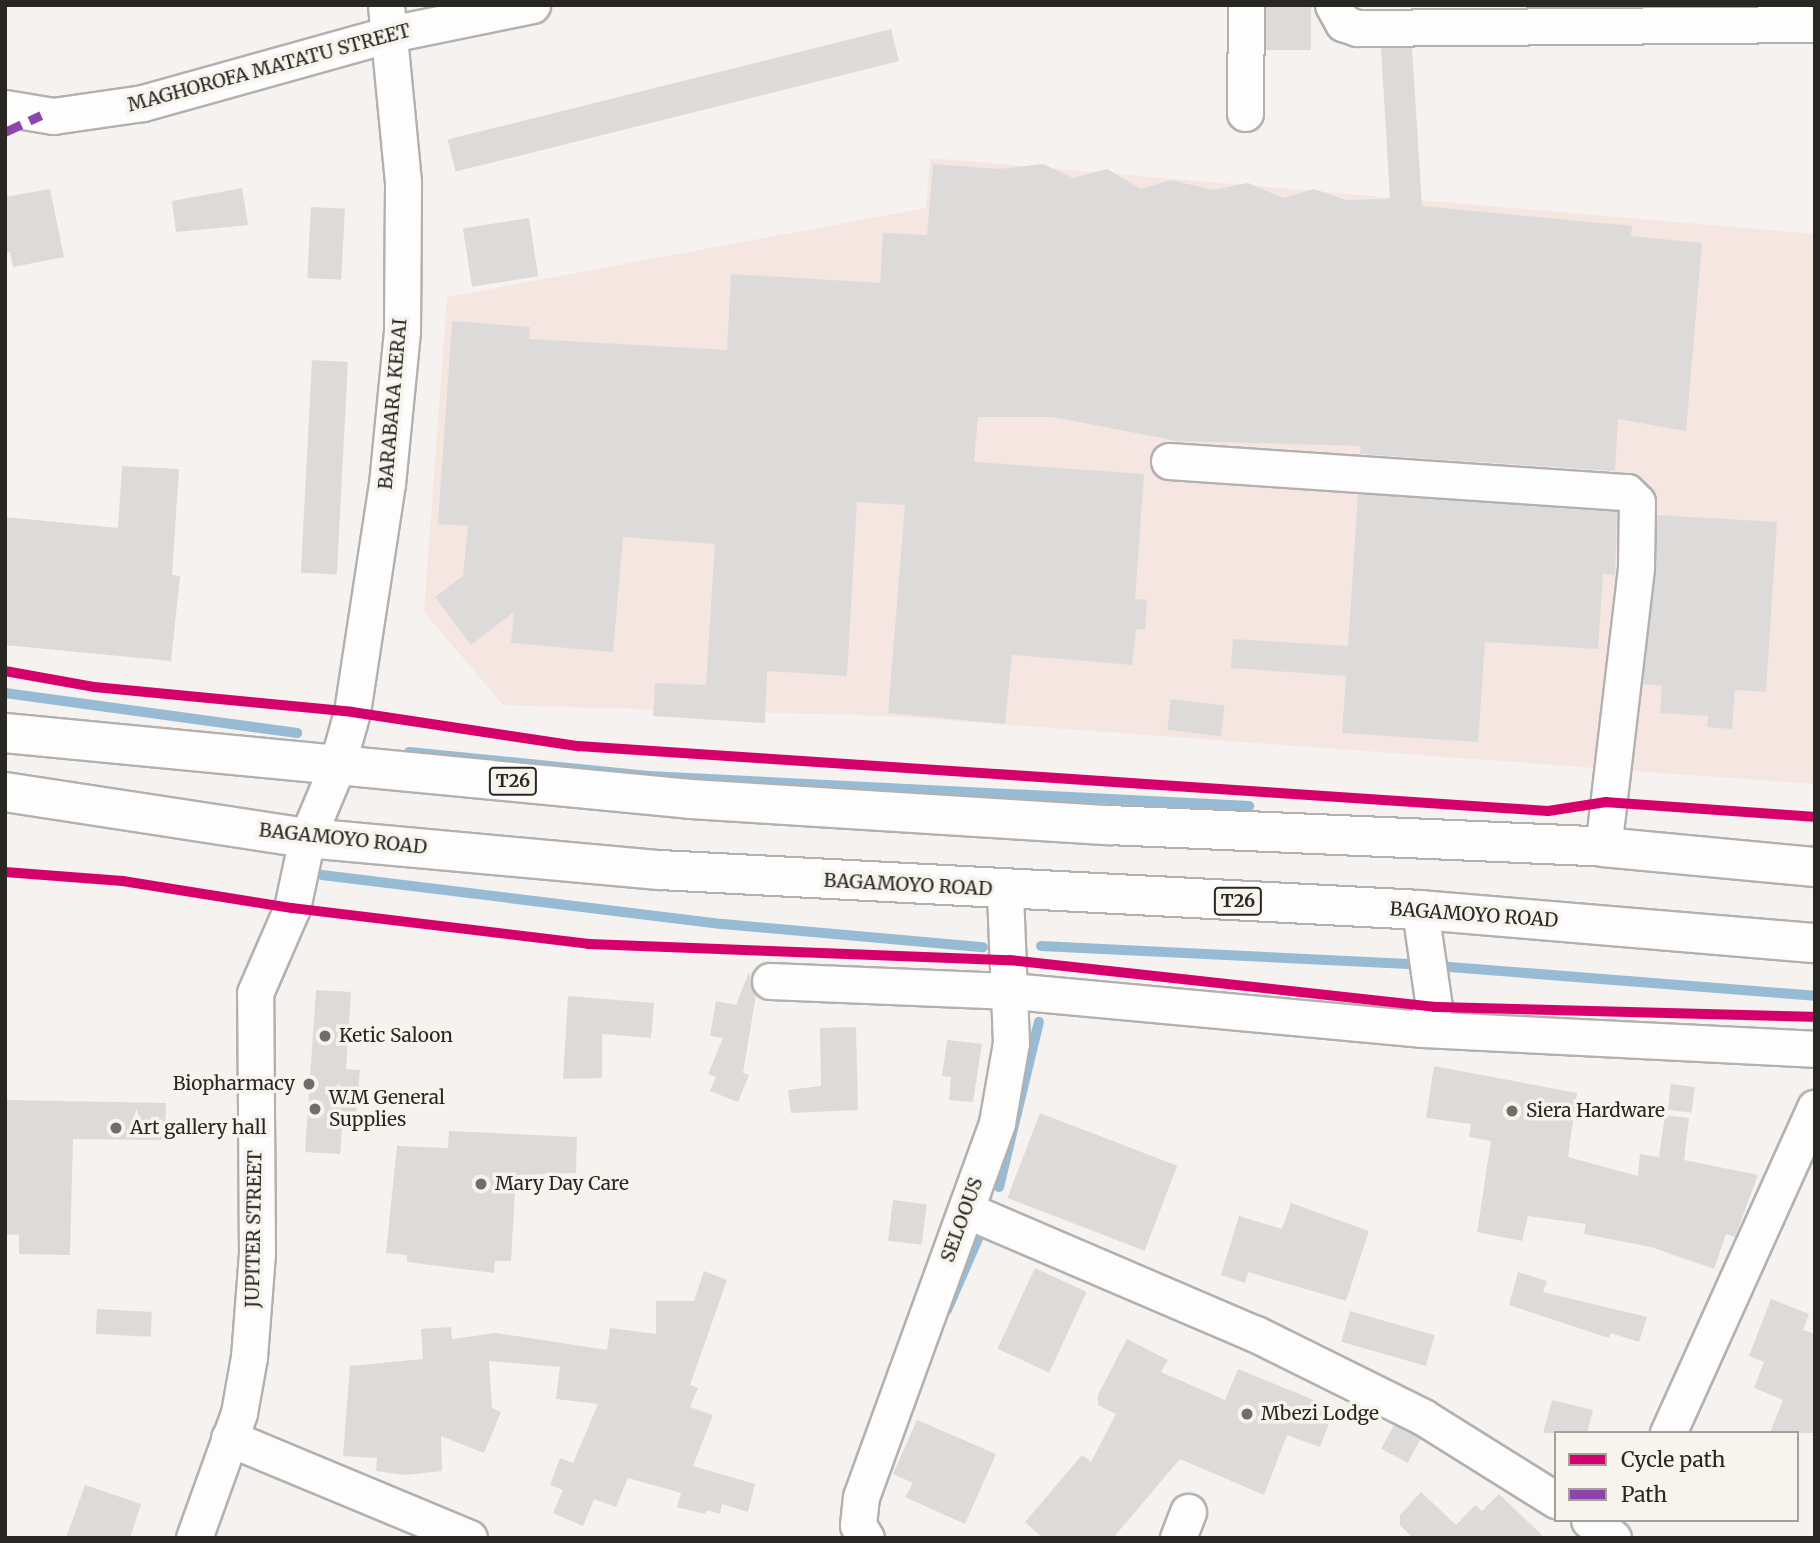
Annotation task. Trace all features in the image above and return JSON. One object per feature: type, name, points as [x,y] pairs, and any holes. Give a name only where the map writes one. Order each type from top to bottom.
[{"type":"highway","name":"T26","points":[[5,733],[336,769],[1109,825],[1603,847],[1815,867]]},
{"type":"highway","name":"BAGAMOYO ROAD","points":[[5,792],[307,838],[660,870],[1005,891],[1420,910],[1815,943]]},
{"type":"street","points":[[1245,113],[1246,5]]},
{"type":"street","points":[[1332,5],[1343,23],[1357,28],[1815,24]]},
{"type":"street","name":"MAGHOROFA MATATU STREET","points":[[5,108],[52,116],[143,103],[388,20],[516,7]]},
{"type":"street","name":"BARABARA KERAI","points":[[307,838],[336,769],[352,712],[387,484],[402,331],[403,182],[388,20]]},
{"type":"street","points":[[1168,461],[1627,492],[1637,502],[1636,568],[1603,847]]},
{"type":"street","name":"JUPITER STREET","points":[[194,1538],[229,1438],[248,1357],[257,1254],[255,993],[292,908],[307,838]]},
{"type":"street","name":"SELOOUS","points":[[866,1538],[858,1525],[861,1497],[997,1123],[1012,1043],[1012,991],[1005,891]]},
{"type":"street","points":[[1420,910],[1434,1007],[1422,1029]]},
{"type":"street","points":[[770,981],[1012,991],[1422,1029],[1815,1049]]},
{"type":"street","points":[[1669,1431],[1815,1108]]},
{"type":"street","points":[[966,1210],[1255,1334],[1423,1417],[1554,1499]]},
{"type":"street","points":[[229,1438],[469,1538]]},
{"type":"street","points":[[1592,1522],[1614,1538],[1622,1522]]},
{"type":"shaded area","points":[[930,158],[1815,234],[1814,784],[889,716],[503,705],[424,612],[447,297],[926,208]]},
{"type":"building","points":[[1266,5],[1311,5],[1311,50],[1266,50]]},
{"type":"building","points":[[891,29],[899,61],[456,172],[448,140]]},
{"type":"building","points":[[1381,48],[1412,48],[1422,206],[1632,226],[1631,236],[1702,243],[1686,431],[1618,419],[1615,471],[1360,454],[1361,446],[1177,441],[1053,417],[978,417],[974,462],[1144,474],[1135,599],[1147,600],[1145,630],[1136,629],[1132,665],[1012,655],[1005,724],[888,713],[905,505],[857,502],[847,676],[767,671],[765,723],[653,716],[655,683],[706,685],[715,544],[623,537],[613,652],[511,643],[514,612],[471,645],[435,597],[463,576],[468,526],[438,524],[452,321],[530,327],[529,339],[727,350],[731,274],[880,283],[883,233],[927,235],[933,164],[998,169],[1043,164],[1073,178],[1107,169],[1141,189],[1171,180],[1213,190],[1248,183],[1283,198],[1314,189],[1346,200],[1390,199]]},
{"type":"building","points":[[242,188],[248,225],[176,232],[172,201]]},
{"type":"building","points":[[50,189],[64,257],[13,267],[10,252],[5,253],[5,197]]},
{"type":"building","points":[[311,207],[345,209],[341,280],[307,278]]},
{"type":"building","points":[[529,218],[538,276],[472,287],[463,228]]},
{"type":"building","points":[[312,360],[348,362],[337,575],[301,573]]},
{"type":"building","points":[[122,466],[179,469],[172,575],[180,576],[171,661],[5,645],[5,517],[118,528]]},
{"type":"building","points":[[1358,494],[1617,512],[1615,575],[1603,574],[1598,649],[1485,642],[1478,742],[1342,733],[1346,676],[1231,668],[1233,639],[1348,646]]},
{"type":"building","points":[[1657,515],[1777,522],[1766,692],[1735,690],[1732,729],[1707,727],[1708,716],[1660,713],[1662,686],[1643,684]]},
{"type":"building","points":[[1171,699],[1225,706],[1221,736],[1167,730]]},
{"type":"building","points":[[749,972],[756,995],[743,1073],[749,1075],[738,1102],[710,1091],[716,1077],[708,1074],[723,1038],[710,1036],[716,1001],[736,1005]]},
{"type":"building","points":[[316,990],[351,992],[346,1069],[360,1070],[355,1130],[342,1129],[340,1154],[305,1152]]},
{"type":"building","points":[[568,996],[654,1003],[651,1038],[602,1034],[602,1078],[563,1079]]},
{"type":"building","points":[[856,1027],[858,1110],[791,1113],[788,1090],[821,1086],[820,1028]]},
{"type":"building","points":[[947,1040],[982,1044],[973,1102],[949,1100],[951,1077],[942,1076]]},
{"type":"building","points":[[1434,1066],[1577,1093],[1568,1157],[1638,1176],[1640,1154],[1659,1157],[1665,1115],[1689,1118],[1684,1160],[1758,1175],[1735,1237],[1726,1234],[1714,1269],[1651,1247],[1584,1234],[1586,1224],[1528,1216],[1522,1241],[1477,1232],[1491,1141],[1469,1137],[1471,1124],[1426,1118]]},
{"type":"building","points":[[1671,1084],[1695,1087],[1692,1113],[1668,1110]]},
{"type":"building","points":[[5,1100],[166,1103],[165,1140],[73,1139],[70,1255],[19,1254],[19,1235],[5,1234]]},
{"type":"building","points":[[1040,1113],[1177,1166],[1145,1251],[1007,1198]]},
{"type":"building","points":[[449,1131],[577,1137],[576,1173],[516,1175],[511,1261],[495,1261],[494,1273],[407,1262],[407,1255],[386,1253],[397,1146],[448,1148]]},
{"type":"building","points":[[893,1200],[927,1204],[922,1245],[888,1241]]},
{"type":"building","points":[[1291,1203],[1369,1231],[1346,1301],[1248,1272],[1245,1283],[1221,1275],[1239,1216],[1282,1229]]},
{"type":"building","points":[[1035,1268],[1087,1292],[1049,1373],[997,1349]]},
{"type":"building","points":[[704,1271],[727,1280],[690,1385],[698,1388],[690,1407],[713,1415],[693,1466],[755,1484],[748,1512],[722,1504],[720,1514],[707,1510],[705,1514],[677,1507],[681,1493],[628,1478],[616,1507],[594,1499],[583,1526],[553,1513],[563,1490],[550,1485],[560,1458],[573,1463],[598,1404],[556,1399],[560,1367],[489,1361],[492,1408],[501,1412],[484,1453],[441,1436],[442,1471],[405,1475],[376,1471],[377,1458],[343,1456],[350,1366],[423,1359],[421,1329],[451,1327],[452,1339],[496,1333],[607,1350],[610,1328],[656,1334],[656,1301],[694,1301]]},
{"type":"building","points":[[1518,1272],[1547,1281],[1543,1292],[1647,1317],[1639,1342],[1611,1333],[1609,1338],[1509,1305]]},
{"type":"building","points":[[1771,1299],[1809,1314],[1803,1330],[1815,1334],[1815,1433],[1771,1431],[1783,1400],[1754,1388],[1764,1362],[1749,1356]]},
{"type":"building","points":[[97,1309],[152,1312],[151,1337],[96,1334]]},
{"type":"building","points":[[1350,1311],[1435,1335],[1426,1366],[1341,1342]]},
{"type":"building","points":[[1127,1339],[1168,1360],[1161,1372],[1225,1400],[1238,1369],[1326,1405],[1323,1413],[1332,1416],[1320,1447],[1287,1435],[1264,1495],[1180,1459],[1113,1538],[1043,1538],[1025,1522],[1082,1455],[1091,1462],[1116,1414],[1098,1405],[1098,1395]]},
{"type":"building","points":[[1552,1400],[1593,1410],[1588,1431],[1543,1433]]},
{"type":"building","points":[[917,1420],[996,1454],[965,1524],[905,1497],[913,1483],[893,1474]]},
{"type":"building","points":[[1394,1425],[1420,1439],[1408,1463],[1381,1449]]},
{"type":"building","points":[[85,1485],[141,1504],[130,1538],[66,1538]]},
{"type":"building","points":[[1421,1492],[1456,1525],[1475,1505],[1482,1511],[1499,1494],[1545,1538],[1413,1538],[1400,1525],[1400,1515]]},
{"type":"waterway","points":[[5,693],[297,733]]},
{"type":"waterway","points":[[409,752],[649,776],[1249,806]]},
{"type":"waterway","points":[[322,875],[723,924],[983,947]]},
{"type":"waterway","points":[[1041,946],[1424,965],[1815,996]]},
{"type":"waterway","points":[[999,1187],[1039,1022]]},
{"type":"waterway","points":[[947,1310],[984,1225]]},
{"type":"marked path","points":[[5,132],[41,115]]},
{"type":"cycle path","points":[[5,671],[94,687],[352,712],[578,746],[1548,811],[1606,802],[1815,817]]},
{"type":"cycle path","points":[[5,872],[123,881],[292,908],[588,944],[1010,960],[1434,1007],[1815,1017]]},
{"type":"place","name":"Ketic Saloon","points":[[325,1036]]},
{"type":"place","name":"Biopharmacy","points":[[309,1084]]},
{"type":"place","name":"W.M General Supplies","points":[[315,1109]]},
{"type":"place","name":"Siera Hardware","points":[[1512,1111]]},
{"type":"place","name":"Art gallery hall","points":[[116,1128]]},
{"type":"place","name":"Mary Day Care","points":[[481,1184]]},
{"type":"place","name":"Mbezi Lodge","points":[[1247,1414]]}]
